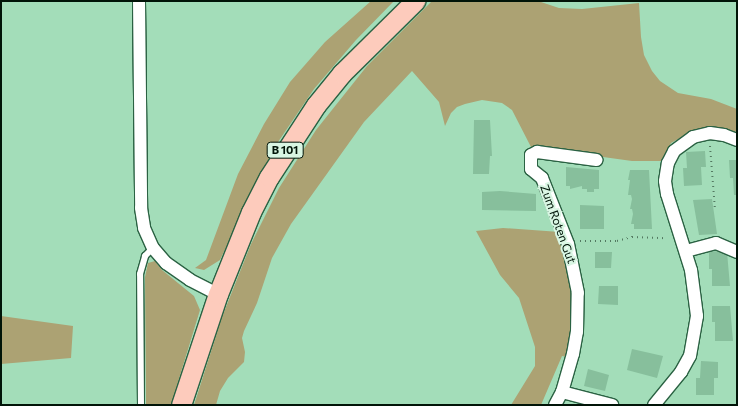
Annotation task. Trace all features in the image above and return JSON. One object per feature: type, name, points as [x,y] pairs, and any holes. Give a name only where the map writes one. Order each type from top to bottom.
[{"type":"main road","name":"B 101","points":[[181,405],[218,294],[251,212],[290,142],[316,105],[342,73],[414,1]]},
{"type":"street","points":[[139,1],[141,208],[144,228],[153,248],[175,269],[218,294]]},
{"type":"street","points":[[654,405],[681,372],[690,356],[697,316],[694,286],[686,251],[667,194],[665,181],[670,157],[681,144],[693,137],[710,133],[724,135],[737,140]]},
{"type":"street","name":"Zum Roten Gut","points":[[562,392],[577,332],[577,285],[568,244],[542,178],[530,169],[531,155],[537,152],[596,160]]},
{"type":"street","points":[[686,251],[716,244],[737,252]]},
{"type":"street","points":[[556,405],[562,392],[612,405]]},
{"type":"lane","points":[[141,405],[140,274],[145,256],[153,248]]},
{"type":"path","points":[[710,133],[710,166],[715,210]]},
{"type":"path","points":[[591,241],[617,241],[632,237],[673,238]]},
{"type":"shaded area","points":[[371,1],[394,1],[356,40],[314,89],[276,145],[220,260],[204,270],[195,268],[206,260],[238,174],[264,124],[290,82],[325,42]]},
{"type":"shaded area","points":[[432,1],[538,1],[559,8],[582,9],[639,3],[644,55],[652,71],[660,81],[678,93],[711,99],[737,109],[737,132],[715,127],[696,129],[671,143],[661,161],[632,161],[531,147],[512,110],[502,103],[482,100],[457,107],[451,113],[445,126],[439,102],[412,71],[364,122],[291,224],[272,258],[257,303],[244,331],[242,338],[245,352],[244,362],[228,378],[220,391],[216,405],[194,405],[222,317],[251,244],[279,188],[316,130],[367,66]]},
{"type":"shaded area","points":[[503,228],[560,232],[569,261],[574,316],[567,357],[562,356],[541,405],[511,405],[535,366],[535,347],[519,298],[500,275],[476,231]]},
{"type":"shaded area","points":[[155,261],[162,270],[194,296],[200,310],[171,405],[146,405],[145,277],[148,263]]},
{"type":"shaded area","points":[[1,316],[73,326],[71,358],[1,364]]},
{"type":"building","points":[[474,120],[490,120],[492,156],[490,156],[489,174],[473,174]]},
{"type":"building","points":[[705,151],[706,167],[701,167],[702,185],[684,186],[683,168],[687,168],[686,152]]},
{"type":"building","points":[[729,160],[737,160],[737,195],[734,195],[733,178],[730,178]]},
{"type":"building","points":[[566,167],[599,170],[599,189],[594,189],[594,192],[587,192],[587,189],[582,189],[582,186],[570,189],[570,186],[566,186]]},
{"type":"building","points":[[630,170],[649,170],[652,229],[634,229],[634,224],[631,224],[633,214],[632,209],[630,209],[632,199],[631,195],[628,195]]},
{"type":"building","points":[[500,191],[536,194],[536,211],[482,210],[482,192]]},
{"type":"building","points":[[712,199],[717,234],[699,235],[693,200]]},
{"type":"building","points":[[580,205],[604,206],[604,229],[580,229]]},
{"type":"building","points":[[709,251],[727,252],[730,286],[712,286],[712,269],[709,269]]},
{"type":"building","points":[[595,252],[612,252],[611,268],[595,268]]},
{"type":"building","points":[[599,286],[618,286],[618,305],[598,304]]},
{"type":"building","points":[[712,306],[730,306],[733,341],[715,341],[715,322],[712,322]]},
{"type":"building","points":[[632,349],[663,356],[657,378],[627,370]]},
{"type":"building","points":[[701,361],[718,362],[718,378],[714,378],[714,395],[696,395],[696,378],[700,378]]},
{"type":"building","points":[[588,369],[609,375],[605,391],[584,386]]}]
